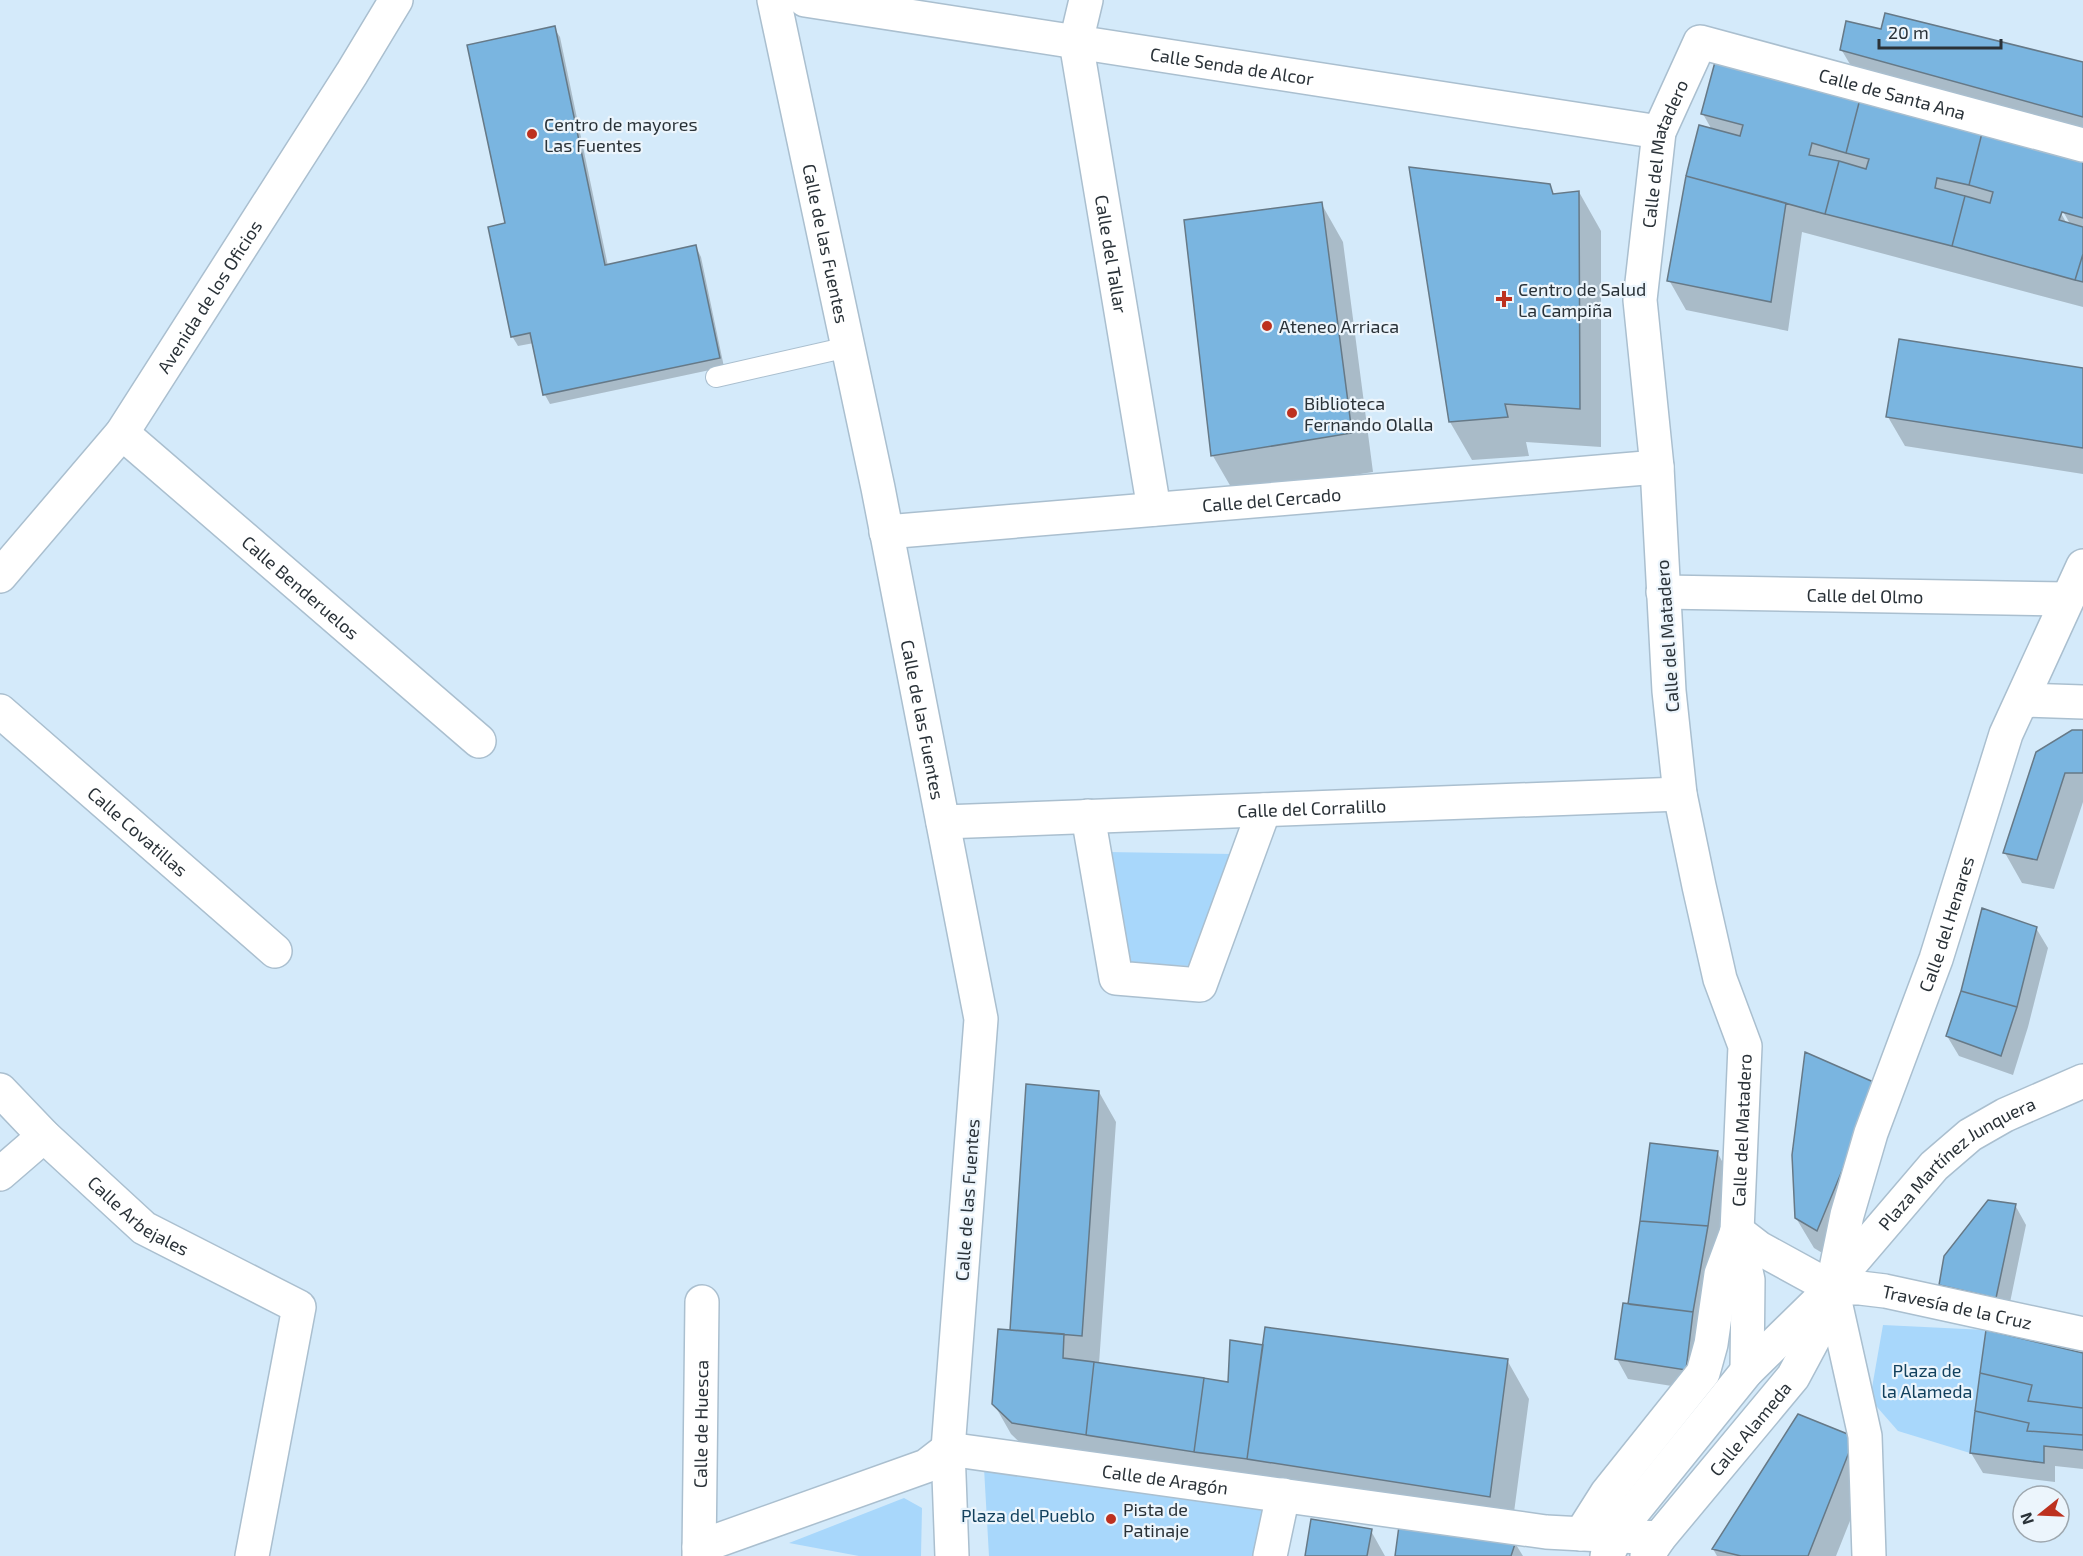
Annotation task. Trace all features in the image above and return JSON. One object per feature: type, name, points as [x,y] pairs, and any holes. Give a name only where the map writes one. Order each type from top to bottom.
[{"type":"street","name":"Avenida de los Oficios","points":[[0,576],[122,433],[352,73],[396,0]]},
{"type":"street","name":"Calle de las Fuentes","points":[[774,0],[886,532],[981,1019],[948,1449],[952,1556]]},
{"type":"street","name":"Calle Senda de Alcor","points":[[805,0],[1659,132]]},
{"type":"street","name":"Calle del Tallar","points":[[1086,0],[1076,42],[1154,509]]},
{"type":"street","name":"Calle del Matadero","points":[[1700,42],[1659,132],[1640,300],[1657,467],[1669,691],[1680,794],[1720,979],[1745,1046],[1737,1231],[1748,1280],[1747,1371]]},
{"type":"street","name":"Calle de Santa Ana","points":[[1700,42],[2083,145]]},
{"type":"street","name":"Calle Benderuelos","points":[[122,433],[479,741]]},
{"type":"street","name":"Calle del Cercado","points":[[886,532],[1657,467]]},
{"type":"street","name":"Calle del Henares","points":[[1839,1279],[1847,1215],[1871,1133],[1936,959],[2006,734],[2083,566]]},
{"type":"street","name":"Calle del Olmo","points":[[1663,592],[2067,599]]},
{"type":"street","points":[[2023,700],[2083,702]]},
{"type":"street","name":"Calle Covatillas","points":[[0,711],[274,951]]},
{"type":"street","name":"Calle del Corralillo","points":[[943,822],[1680,794]]},
{"type":"street","points":[[1088,816],[1116,978],[1200,985],[1264,810]]},
{"type":"street","name":"Plaza Martínez Junquera","points":[[1839,1279],[1934,1166],[1970,1135],[2005,1115],[2083,1081]]},
{"type":"street","name":"Calle Arbejales","points":[[0,1090],[44,1136],[144,1228],[299,1307],[252,1556]]},
{"type":"street","points":[[0,1174],[44,1136]]},
{"type":"street","name":"Calle del Matadero","points":[[1737,1231],[1759,1248],[1839,1279]]},
{"type":"street","name":"Calle del Matadero","points":[[1581,1534],[1608,1493],[1703,1373],[1711,1344],[1721,1274],[1737,1231]]},
{"type":"street","points":[[1839,1279],[1865,1436],[1869,1556]]},
{"type":"street","name":"Travesía de la Cruz","points":[[1839,1279],[1860,1288],[1918,1297],[2083,1334]]},
{"type":"street","name":"Calle Alameda","points":[[1636,1546],[1663,1501],[1751,1396],[1747,1371],[1839,1279]]},
{"type":"street","name":"Calle Alameda","points":[[1636,1546],[1792,1377],[1815,1336],[1839,1279]]},
{"type":"street","name":"Calle de Huesca","points":[[699,1551],[702,1302]]},
{"type":"street","points":[[699,1551],[926,1466],[948,1449]]},
{"type":"street","name":"Calle de Aragón","points":[[948,1449],[1283,1495],[1541,1544],[1581,1534],[1636,1546]]},
{"type":"street","points":[[1270,1556],[1283,1495]]},
{"type":"lane","points":[[716,377],[848,347]]},
{"type":"green space","points":[[1107,852],[1232,854],[1191,966],[1129,964]]},
{"type":"green space","name":"Plaza de la Alameda","points":[[1883,1325],[1986,1330],[1970,1453],[1898,1431],[1870,1399]]},
{"type":"green space","name":"Plaza del Pueblo","points":[[984,1468],[1267,1504],[1257,1556],[989,1556]]},
{"type":"green space","points":[[904,1498],[922,1508],[921,1556],[859,1556],[789,1543]]},
{"type":"building","points":[[1885,13],[2083,62],[2083,117],[1840,50],[1846,21],[1881,29]]},
{"type":"building","name":"Centro de mayores Las Fuentes","points":[[555,26],[605,265],[696,245],[720,358],[543,395],[530,333],[511,337],[488,227],[505,223],[467,45]]},
{"type":"building","points":[[1715,62],[1860,99],[1846,153],[1812,143],[1809,155],[1839,161],[1825,214],[1686,176],[1699,125],[1740,136],[1743,125],[1701,114]]},
{"type":"building","points":[[1860,99],[1982,133],[1969,185],[1937,178],[1935,188],[1965,196],[1952,246],[1825,214],[1839,161],[1866,169],[1869,159],[1846,153]]},
{"type":"building","points":[[1982,133],[2083,160],[2083,218],[2062,212],[2059,220],[2083,227],[2083,254],[2075,280],[1952,246],[1965,196],[1990,203],[1993,192],[1969,185]]},
{"type":"building","name":"Centro de Salud La Campiña","points":[[1409,167],[1550,184],[1553,194],[1579,191],[1580,409],[1505,404],[1508,417],[1449,422]]},
{"type":"building","points":[[1686,176],[1786,203],[1771,302],[1667,281]]},
{"type":"building","name":"Ateneo Arriaca","points":[[1322,202],[1352,433],[1211,456],[1184,220]]},
{"type":"building","points":[[2083,254],[2083,282],[2075,280]]},
{"type":"building","points":[[1899,339],[2083,368],[2083,448],[1886,417]]},
{"type":"building","points":[[2072,730],[2083,730],[2083,773],[2065,773],[2037,860],[2003,853],[2036,752]]},
{"type":"building","points":[[1982,908],[2037,927],[2017,1007],[1961,991]]},
{"type":"building","points":[[1961,991],[2017,1007],[2001,1056],[1946,1036]]},
{"type":"building","points":[[1805,1052],[1878,1084],[1817,1231],[1795,1218],[1792,1155]]},
{"type":"building","points":[[1026,1084],[1099,1091],[1082,1336],[1010,1330]]},
{"type":"building","points":[[1650,1143],[1718,1151],[1708,1226],[1640,1221]]},
{"type":"building","points":[[1988,1200],[2016,1204],[1996,1298],[1939,1285],[1944,1256]]},
{"type":"building","points":[[1640,1221],[1708,1226],[1693,1312],[1628,1304]]},
{"type":"building","points":[[1623,1303],[1693,1312],[1686,1370],[1615,1359]]},
{"type":"building","points":[[1265,1327],[1508,1359],[1490,1497],[1247,1459]]},
{"type":"building","points":[[998,1329],[1064,1334],[1063,1358],[1094,1362],[1086,1435],[1012,1423],[992,1404]]},
{"type":"building","points":[[1986,1330],[2083,1353],[2083,1408],[2028,1401],[2032,1385],[1980,1373]]},
{"type":"building","points":[[1230,1340],[1263,1345],[1247,1459],[1194,1452],[1204,1378],[1228,1382]]},
{"type":"building","points":[[1094,1362],[1204,1378],[1194,1452],[1086,1435]]},
{"type":"building","points":[[1980,1373],[2032,1385],[2028,1401],[2083,1408],[2083,1435],[2027,1431],[2029,1423],[1975,1411]]},
{"type":"building","points":[[1975,1411],[2029,1423],[2027,1431],[2083,1435],[2083,1450],[2044,1446],[2044,1463],[1970,1453]]},
{"type":"building","points":[[1798,1414],[1855,1437],[1808,1556],[1741,1556],[1712,1549]]},
{"type":"building","points":[[1311,1519],[1372,1529],[1367,1556],[1305,1556]]},
{"type":"building","points":[[1399,1526],[1516,1541],[1511,1556],[1395,1556]]},
{"type":"place","name":"Centro de mayores Las Fuentes","points":[[532,134]]},
{"type":"place","name":"Centro de Salud La Campiña","points":[[1504,299]]},
{"type":"place","name":"Ateneo Arriaca","points":[[1267,326]]},
{"type":"place","name":"Biblioteca Fernando Olalla","points":[[1292,413]]},
{"type":"place","name":"Pista de Patinaje","points":[[1111,1519]]}]
